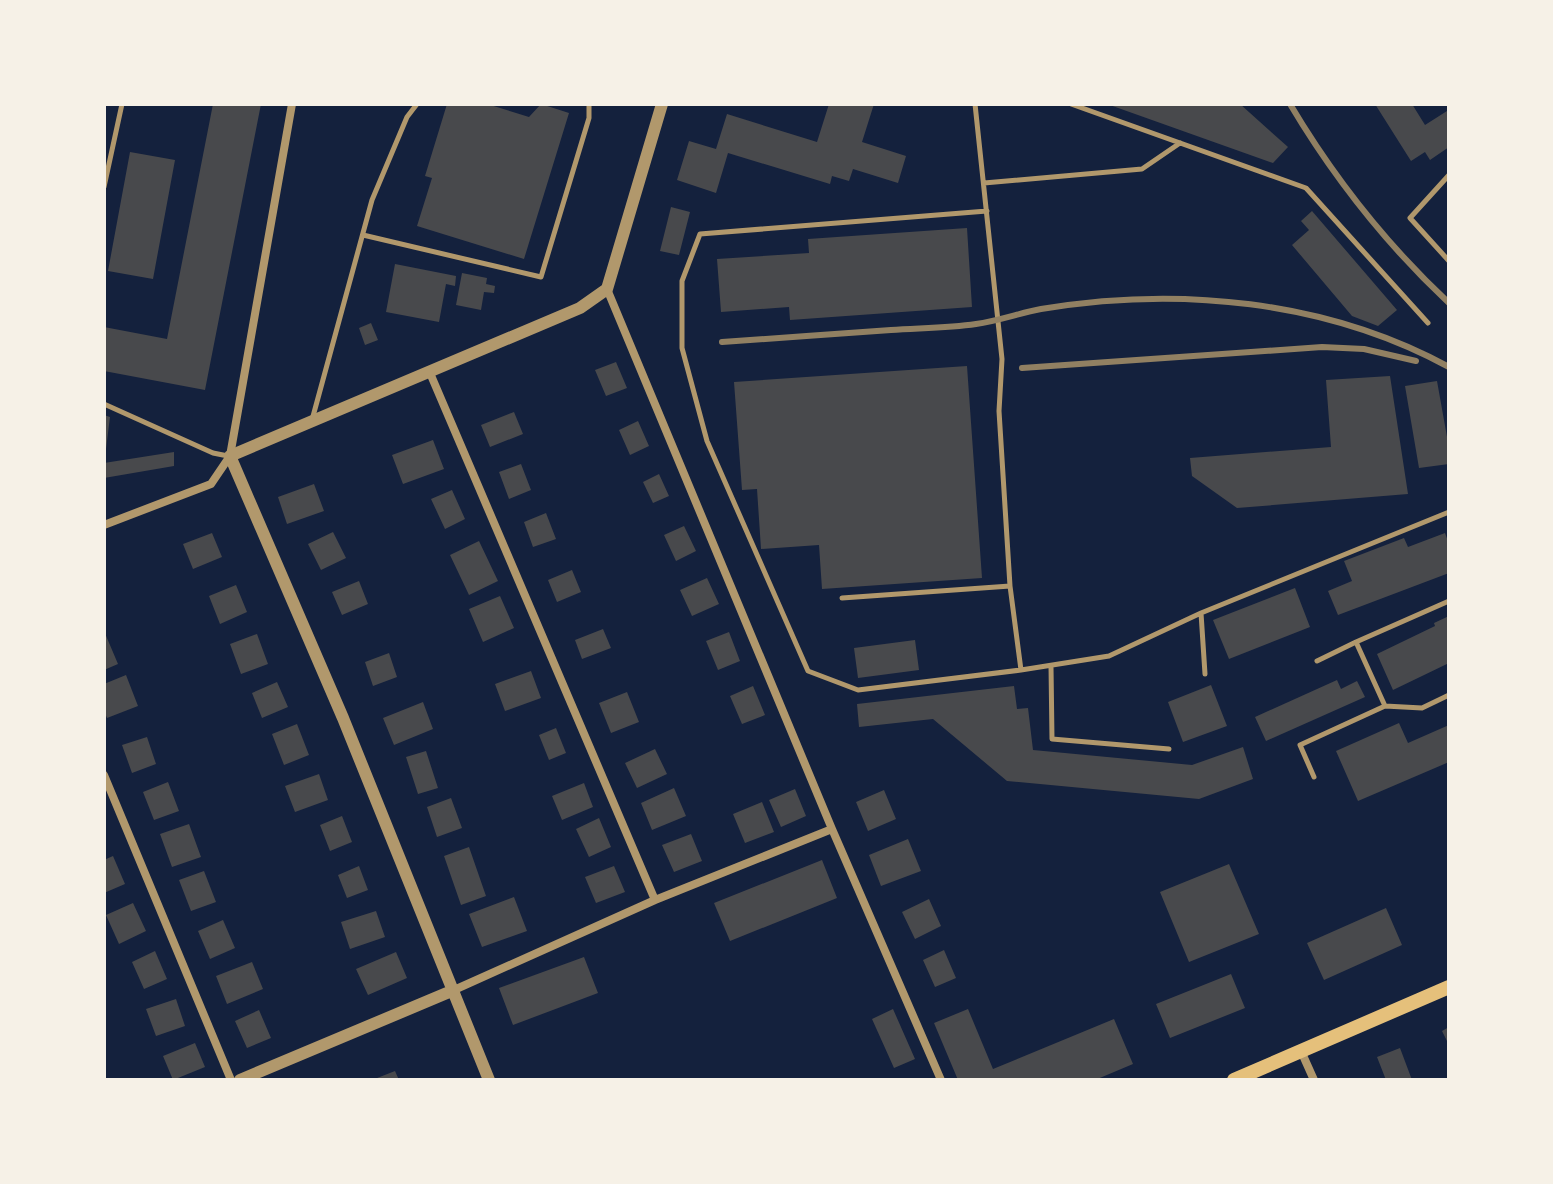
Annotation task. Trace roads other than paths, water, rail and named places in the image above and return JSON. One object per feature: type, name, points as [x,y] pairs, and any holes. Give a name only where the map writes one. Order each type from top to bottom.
[{"type":"main road","points":[[1234,1080],[1449,987]]},
{"type":"street","points":[[104,525],[211,484],[230,456],[292,104]]},
{"type":"street","points":[[230,456],[580,308],[607,289],[662,104]]},
{"type":"street","points":[[607,289],[832,829],[941,1080]]},
{"type":"street","points":[[430,373],[655,900]]},
{"type":"street","points":[[230,456],[343,718],[489,1080]]},
{"type":"street","points":[[104,775],[231,1080]]},
{"type":"street","points":[[240,1080],[454,990],[655,900],[832,829]]},
{"type":"street","points":[[1301,1051],[1314,1080]]},
{"type":"lane","points":[[104,187],[122,104]]},
{"type":"lane","points":[[311,423],[372,200],[407,117],[417,104]]},
{"type":"lane","points":[[363,235],[541,277],[589,118],[589,104]]},
{"type":"lane","points":[[975,104],[1002,359],[999,411],[1010,586],[1021,670]]},
{"type":"lane","points":[[1071,104],[1306,188],[1428,323]]},
{"type":"lane","points":[[984,183],[1142,169],[1180,143]]},
{"type":"lane","points":[[1449,175],[1410,218],[1449,261]]},
{"type":"lane","points":[[987,211],[700,234],[682,281],[682,348],[707,441],[808,671],[858,690],[1109,656],[1201,613],[1449,512]]},
{"type":"lane","points":[[104,404],[213,453],[230,456]]},
{"type":"lane","points":[[842,598],[1010,586]]},
{"type":"lane","points":[[1317,661],[1449,601]]},
{"type":"lane","points":[[1201,613],[1205,674]]},
{"type":"lane","points":[[1356,642],[1385,706]]},
{"type":"lane","points":[[1051,666],[1052,739],[1169,749]]},
{"type":"lane","points":[[1314,777],[1300,745],[1385,706],[1422,708],[1449,695]]},
{"type":"railway","points":[[1290,104],[1362,209],[1449,303]]},
{"type":"railway","points":[[722,342],[965,325],[1093,302],[1198,300],[1250,304],[1353,326],[1402,344],[1449,367]]},
{"type":"railway","points":[[1022,368],[1322,347],[1364,349],[1416,361]]}]
